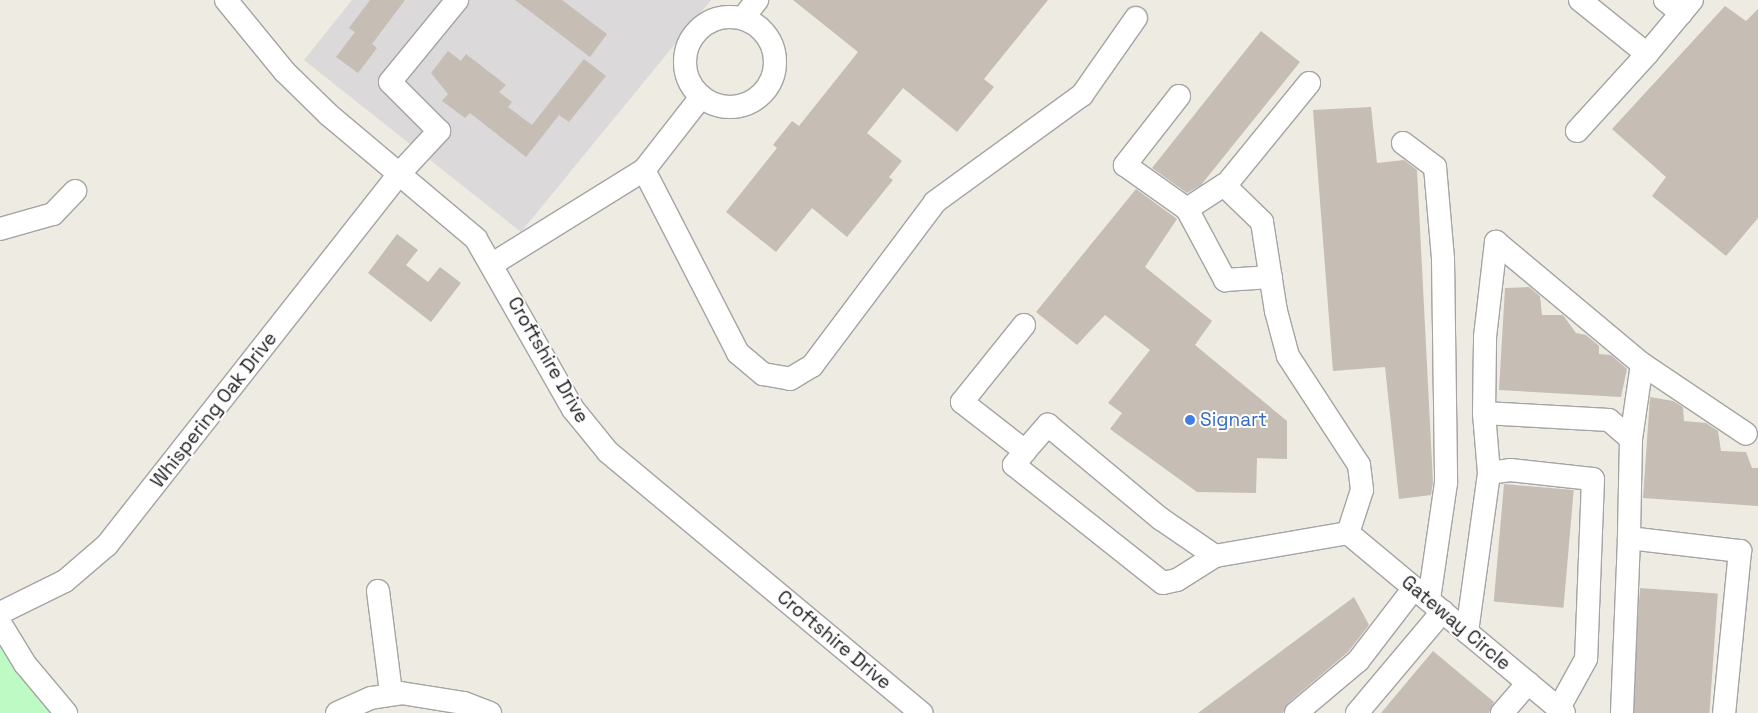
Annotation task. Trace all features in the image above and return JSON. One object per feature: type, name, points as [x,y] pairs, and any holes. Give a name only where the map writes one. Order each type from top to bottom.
[{"type":"street","name":"Croftshire Drive","points":[[226,0],[285,72],[399,174],[456,218],[494,263],[573,410],[608,452],[921,713]]},
{"type":"street","name":"Whispering Oak Drive","points":[[0,613],[66,581],[107,545],[399,174],[439,131],[390,82],[457,0]]},
{"type":"street","points":[[744,18],[757,0]]},
{"type":"street","points":[[1580,0],[1647,54]]},
{"type":"street","points":[[1577,131],[1647,54],[1680,4]]},
{"type":"street","points":[[744,18],[756,25],[773,48],[769,83],[755,100],[742,106],[713,104],[701,97],[685,70],[690,40],[713,20],[744,18]]},
{"type":"street","points":[[644,170],[738,352],[763,374],[790,379],[812,366],[935,202],[1082,95],[1136,18]]},
{"type":"street","points":[[1186,209],[1225,186],[1309,83]]},
{"type":"street","points":[[1179,96],[1125,165],[1186,209],[1225,280],[1271,277]]},
{"type":"street","points":[[494,263],[644,170],[701,97]]},
{"type":"street","points":[[1357,713],[1428,600],[1446,483],[1443,259],[1435,168],[1403,143]]},
{"type":"street","points":[[1024,325],[962,402],[1020,458],[1163,583],[1177,580],[1215,556],[1348,533],[1362,490],[1359,465],[1288,356],[1271,277],[1262,222],[1225,186]]},
{"type":"street","points":[[0,229],[53,214],[75,191]]},
{"type":"street","points":[[1468,632],[1489,473],[1484,413],[1484,337],[1496,242],[1643,365],[1746,434]]},
{"type":"street","points":[[1622,713],[1630,538],[1631,439],[1643,365]]},
{"type":"street","points":[[1484,413],[1609,420],[1631,439]]},
{"type":"street","points":[[1020,458],[1048,425],[1161,519],[1215,556]]},
{"type":"street","points":[[1489,473],[1510,470],[1594,479],[1586,659],[1562,711]]},
{"type":"street","name":"Gateway Circle","points":[[1348,533],[1562,711]]},
{"type":"street","points":[[1630,538],[1740,550],[1724,713]]},
{"type":"street","points":[[378,591],[391,693]]},
{"type":"street","points":[[1296,713],[1428,600]]},
{"type":"street","points":[[0,623],[25,664],[66,713]]},
{"type":"street","points":[[1502,713],[1528,683]]},
{"type":"street","points":[[337,713],[391,693],[433,696],[490,713]]},
{"type":"shaded area","points":[[352,0],[711,0],[521,232],[304,60]]},
{"type":"green space","points":[[0,623],[66,713],[0,713]]},
{"type":"building","points":[[370,0],[405,0],[372,44],[377,48],[358,73],[336,57],[355,32],[349,28]]},
{"type":"building","points":[[515,0],[562,0],[607,34],[590,57]]},
{"type":"building","points":[[793,0],[1048,0],[984,79],[994,87],[957,132],[903,88],[867,133],[902,161],[889,177],[893,180],[847,237],[812,208],[776,252],[726,212],[777,148],[773,145],[792,121],[799,126],[858,52]]},
{"type":"building","points":[[1725,6],[1746,21],[1758,9],[1758,218],[1726,256],[1652,196],[1666,177],[1612,129]]},
{"type":"building","points":[[1261,31],[1300,62],[1201,185],[1187,193],[1152,168]]},
{"type":"building","points":[[448,51],[461,61],[466,54],[506,85],[499,92],[512,102],[508,107],[532,125],[584,59],[606,76],[569,122],[559,115],[526,157],[470,113],[465,118],[442,101],[448,94],[431,73]]},
{"type":"building","points":[[1371,107],[1377,163],[1404,160],[1417,170],[1433,482],[1431,495],[1399,499],[1385,367],[1333,371],[1313,110]]},
{"type":"building","points":[[1136,189],[1177,219],[1145,267],[1212,321],[1195,345],[1287,421],[1287,459],[1257,458],[1256,493],[1197,492],[1110,429],[1122,413],[1108,403],[1150,350],[1105,315],[1077,345],[1036,312]]},
{"type":"building","points":[[397,234],[418,250],[406,265],[428,282],[440,267],[461,283],[431,322],[368,273]]},
{"type":"building","points":[[1529,287],[1540,296],[1542,315],[1563,315],[1576,333],[1586,335],[1599,346],[1599,354],[1611,355],[1627,369],[1621,397],[1499,390],[1505,288]]},
{"type":"building","points":[[1650,397],[1673,401],[1683,407],[1684,421],[1706,423],[1718,431],[1721,451],[1746,452],[1752,468],[1758,468],[1758,506],[1643,498]]},
{"type":"building","points":[[1504,484],[1574,490],[1563,608],[1494,602]]},
{"type":"building","points":[[1640,588],[1718,593],[1709,713],[1631,713]]},
{"type":"building","points":[[1354,597],[1369,625],[1348,652],[1288,703],[1283,713],[1198,713]]},
{"type":"building","points":[[1433,651],[1494,702],[1489,713],[1381,713]]},
{"type":"place","name":"Signart","points":[[1190,420]]}]
